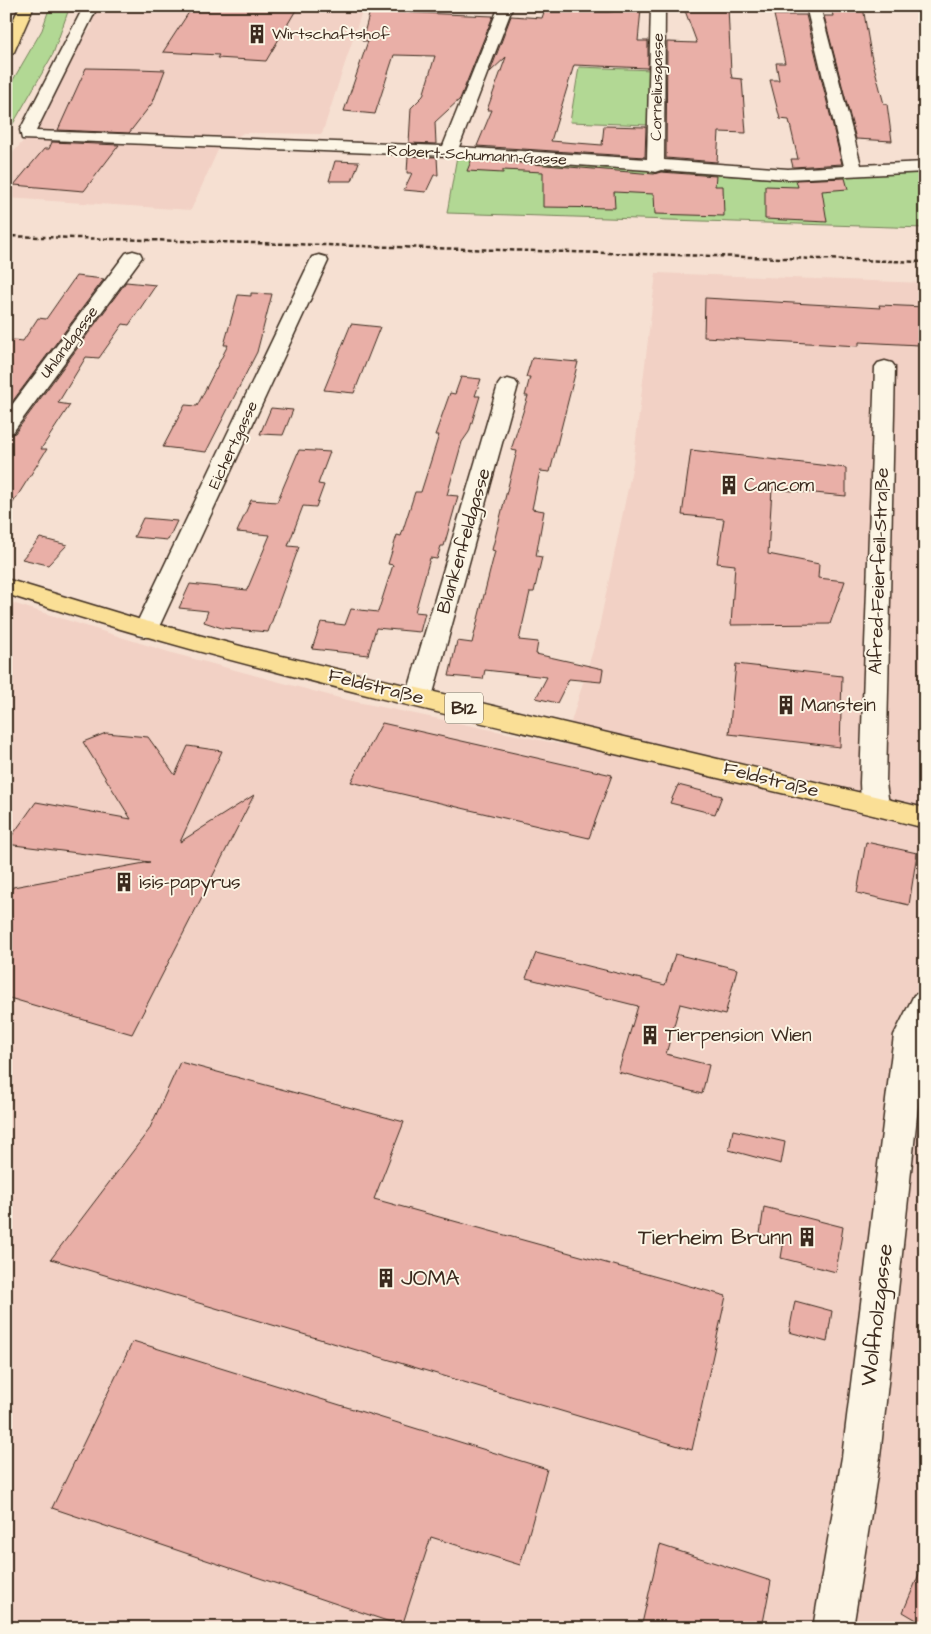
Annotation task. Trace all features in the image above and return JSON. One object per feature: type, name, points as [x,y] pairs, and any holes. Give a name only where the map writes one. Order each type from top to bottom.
[{"type":"main road","points":[[6,52],[27,6]]},
{"type":"main road","name":"Feldstraße","points":[[6,586],[146,629],[419,697],[925,818]]},
{"type":"street","name":"Robert-Schumann-Gasse","points":[[91,6],[28,130],[28,136],[449,151],[655,167],[788,174],[925,167]]},
{"type":"street","points":[[449,151],[506,6]]},
{"type":"street","name":"Corneliusgasse","points":[[655,167],[658,6]]},
{"type":"street","points":[[813,6],[854,171]]},
{"type":"street","name":"Uhlandgasse","points":[[6,428],[133,257]]},
{"type":"street","name":"Eichertgasse","points":[[146,629],[319,261]]},
{"type":"street","name":"Alfred-Feierfeil-Straße","points":[[875,805],[873,783],[885,368]]},
{"type":"street","name":"Blankenfeldgasse","points":[[419,697],[508,385]]},
{"type":"street","name":"Wolfholzgasse","points":[[833,1628],[860,1457],[910,1035],[925,1004]]},
{"type":"shaded area","points":[[94,6],[341,6],[363,8],[322,134],[243,133],[218,150],[191,210],[6,198],[6,160],[28,136],[66,56],[92,28]]},
{"type":"shaded area","points":[[656,273],[925,283],[925,1628],[6,1628],[6,601],[172,653],[343,699],[564,745],[597,637],[633,464]]},
{"type":"green space","points":[[50,6],[70,6],[53,54],[6,136],[6,92],[42,30]]},
{"type":"green space","points":[[579,67],[652,70],[648,125],[570,122]]},
{"type":"green space","points":[[457,156],[787,180],[925,172],[925,228],[447,213]]},
{"type":"building","points":[[193,6],[296,10],[266,61],[217,58],[219,55],[163,52]]},
{"type":"building","points":[[831,6],[863,7],[871,55],[884,104],[887,104],[892,141],[856,139],[824,16],[833,16]]},
{"type":"building","points":[[728,7],[731,73],[732,78],[742,79],[746,133],[719,132],[717,162],[666,158],[667,42],[697,43],[684,8]]},
{"type":"building","points":[[621,9],[641,9],[638,41],[648,41],[648,68],[574,65],[551,141],[602,145],[604,126],[646,127],[645,157],[477,146],[492,110],[487,110],[506,57],[490,72],[511,16],[542,18],[544,12],[608,12],[621,11]]},
{"type":"building","points":[[370,11],[493,16],[460,99],[435,122],[436,144],[409,143],[411,108],[423,96],[435,56],[394,55],[375,114],[344,111],[368,41],[362,41]]},
{"type":"building","points":[[774,15],[806,15],[842,164],[793,167],[791,159],[798,159],[789,120],[780,119],[770,80],[779,80],[776,63],[785,63]]},
{"type":"building","points":[[86,68],[165,70],[153,102],[129,133],[58,130]]},
{"type":"building","points":[[52,142],[119,145],[84,191],[14,185],[44,149],[49,149]]},
{"type":"building","points":[[408,156],[437,157],[438,175],[434,175],[426,192],[404,190],[412,173],[407,173]]},
{"type":"building","points":[[472,159],[654,174],[661,172],[716,176],[715,186],[723,186],[724,216],[655,214],[654,194],[614,192],[615,208],[543,207],[543,172],[503,170],[503,173],[467,171]]},
{"type":"building","points":[[335,161],[359,162],[352,181],[329,181]]},
{"type":"building","points":[[845,178],[848,189],[822,191],[827,222],[765,219],[765,186],[798,187],[796,180]]},
{"type":"building","points":[[76,276],[104,279],[6,410],[6,348],[13,340],[23,341],[38,318],[46,319]]},
{"type":"building","points":[[126,282],[156,285],[129,325],[123,324],[99,358],[86,357],[58,403],[70,405],[41,449],[47,449],[6,514],[6,436],[15,433]]},
{"type":"building","points":[[251,293],[272,294],[257,352],[206,452],[163,447],[185,405],[197,406],[228,345],[224,345],[238,295],[251,296]]},
{"type":"building","points":[[705,298],[880,308],[879,305],[925,307],[925,338],[918,338],[919,345],[859,342],[859,346],[704,337]]},
{"type":"building","points":[[351,324],[380,327],[354,393],[324,390]]},
{"type":"building","points":[[532,358],[578,362],[550,472],[540,471],[532,509],[544,511],[536,556],[542,557],[534,592],[530,592],[519,640],[538,642],[536,654],[603,669],[601,682],[569,679],[557,703],[536,698],[547,677],[485,670],[483,679],[449,676],[457,641],[472,643],[495,551],[492,550],[517,451],[511,450],[528,396],[525,396],[530,377],[526,377]]},
{"type":"building","points":[[461,377],[481,379],[475,396],[480,396],[469,432],[462,442],[447,495],[458,496],[444,546],[441,546],[437,559],[430,558],[415,612],[425,613],[420,632],[376,628],[368,655],[312,649],[321,622],[345,625],[351,609],[378,612],[393,565],[388,564],[397,535],[401,536],[415,492],[421,492],[439,435],[435,435],[450,393],[455,394]]},
{"type":"building","points":[[271,408],[293,410],[283,435],[260,434]]},
{"type":"building","points":[[299,450],[330,452],[318,484],[324,485],[316,507],[303,506],[288,546],[299,547],[268,632],[222,628],[204,622],[208,611],[179,608],[190,584],[247,590],[270,535],[237,532],[251,500],[277,502]]},
{"type":"building","points":[[691,450],[846,468],[846,496],[772,489],[768,554],[819,564],[818,578],[845,581],[830,624],[731,625],[735,565],[717,563],[724,519],[682,515]]},
{"type":"building","points":[[143,518],[177,521],[168,540],[134,537]]},
{"type":"building","points":[[40,538],[67,545],[48,565],[22,559]]},
{"type":"building","name":"Manstein","points":[[736,664],[842,676],[840,747],[729,734]]},
{"type":"building","points":[[382,723],[612,775],[589,838],[351,782]]},
{"type":"building","name":"isis-papyrus","points":[[106,733],[148,737],[175,775],[188,746],[222,751],[180,842],[254,795],[132,1034],[6,997],[6,898],[13,887],[150,862],[6,844],[36,802],[131,819],[83,742]]},
{"type":"building","points":[[678,785],[722,796],[715,814],[670,803]]},
{"type":"building","points":[[866,842],[917,853],[909,905],[857,893]]},
{"type":"building","name":"Tierpension Wien","points":[[536,953],[665,985],[675,954],[737,969],[725,1015],[680,1004],[666,1054],[709,1065],[702,1094],[618,1072],[638,1006],[526,978]]},
{"type":"building","name":"JOMA","points":[[180,1062],[404,1122],[374,1199],[726,1296],[692,1450],[51,1259],[149,1130]]},
{"type":"building","points":[[733,1130],[785,1142],[781,1164],[729,1150]]},
{"type":"building","name":"Tierheim Brunn","points":[[764,1207],[843,1227],[836,1272],[781,1258],[784,1240],[760,1234]]},
{"type":"building","points":[[795,1301],[832,1311],[827,1342],[789,1332]]},
{"type":"building","points":[[133,1341],[547,1469],[520,1565],[431,1537],[402,1626],[52,1508]]},
{"type":"building","points":[[660,1545],[771,1581],[762,1628],[641,1628]]},
{"type":"building","points":[[925,1560],[925,1625],[903,1612]]},
{"type":"railway","points":[[6,236],[925,262]]},
{"type":"place","name":"Wirtschaftshof","points":[[257,34]]},
{"type":"place","name":"Cancom","points":[[729,485]]},
{"type":"place","name":"Manstein","points":[[786,705]]},
{"type":"place","name":"isis-papyrus","points":[[124,882]]},
{"type":"place","name":"Tierpension Wien","points":[[650,1035]]},
{"type":"place","name":"Tierheim Brunn","points":[[807,1237]]},
{"type":"place","name":"JOMA","points":[[386,1278]]}]
